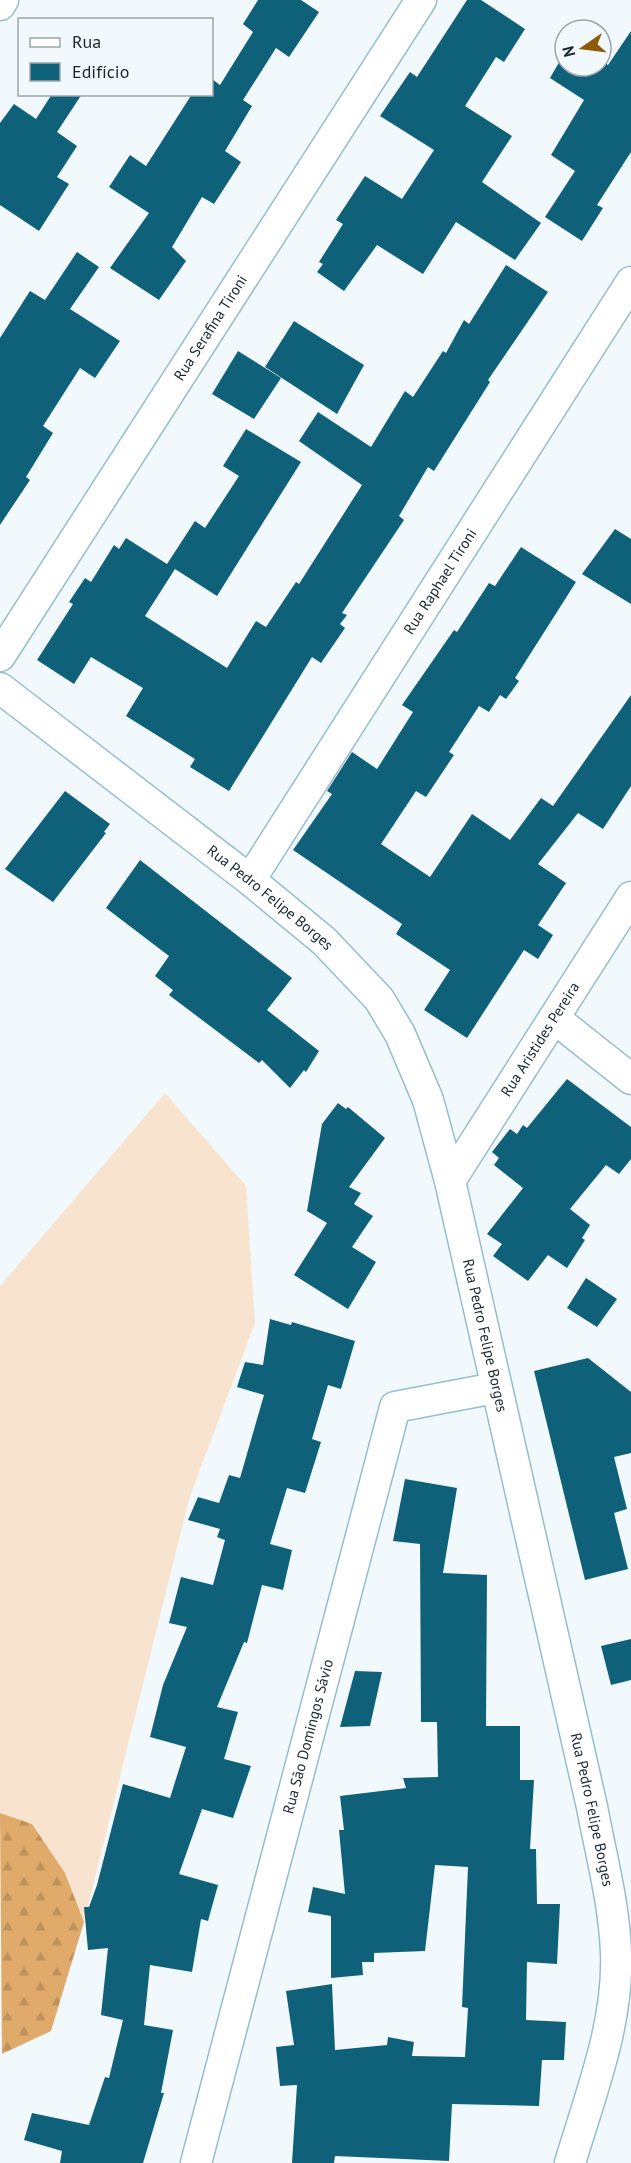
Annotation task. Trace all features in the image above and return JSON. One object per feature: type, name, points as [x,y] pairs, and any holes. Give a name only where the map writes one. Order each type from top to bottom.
[{"type":"street","points":[[0,5],[3,0]]},
{"type":"street","name":"Rua Serafina Tironi","points":[[0,656],[421,0]]},
{"type":"street","name":"Rua Raphael Tironi","points":[[250,880],[631,282]]},
{"type":"street","name":"Rua Pedro Felipe Borges","points":[[0,688],[250,880],[324,941],[379,999],[418,1071],[450,1181],[495,1388],[592,1807],[612,1911],[616,1954],[613,1998],[605,2043],[570,2163]]},
{"type":"street","name":"Rua Aristides Pereira","points":[[450,1181],[631,897]]},
{"type":"street","points":[[554,1018],[631,1079]]},
{"type":"street","name":"Rua São Domingos Sávio","points":[[196,2163],[395,1407],[495,1388]]},
{"type":"street","points":[[612,1911],[631,1884]]},
{"type":"shaded area","points":[[165,1093],[246,1186],[255,1323],[189,1499],[84,1922],[65,1873],[32,1824],[0,1813],[0,1286]]},
{"type":"green space","points":[[0,1813],[32,1824],[65,1873],[84,1922],[51,2031],[2,2054]]},
{"type":"building","points":[[258,0],[301,0],[319,12],[289,57],[276,48],[243,100],[252,106],[225,151],[241,162],[214,204],[202,197],[172,247],[186,261],[159,300],[110,268],[149,213],[109,187],[130,155],[146,166],[191,96],[213,96],[213,80],[220,85],[253,32],[243,24]]},
{"type":"building","points":[[467,0],[481,0],[525,29],[504,62],[496,57],[465,106],[512,136],[482,182],[541,223],[515,260],[456,222],[423,274],[377,245],[344,291],[317,272],[323,264],[319,262],[343,224],[336,220],[365,176],[402,199],[434,150],[380,116],[410,72],[417,77]]},
{"type":"building","points":[[631,31],[631,152],[597,205],[603,208],[582,241],[545,217],[575,171],[551,155],[584,100],[550,78],[553,73],[553,78],[613,78],[613,58]]},
{"type":"building","points":[[51,96],[81,96],[57,132],[77,146],[57,177],[69,184],[39,231],[0,205],[0,123],[14,104],[36,119]]},
{"type":"building","points":[[77,252],[99,267],[70,309],[120,341],[95,378],[80,368],[43,426],[53,433],[26,477],[30,480],[0,525],[0,338],[30,291],[45,300]]},
{"type":"building","points":[[506,265],[548,292],[488,380],[490,382],[434,471],[428,467],[399,516],[404,520],[342,613],[347,615],[340,624],[345,628],[321,663],[312,657],[229,791],[190,767],[195,759],[126,716],[143,688],[91,657],[74,684],[37,660],[73,604],[69,602],[85,578],[91,582],[114,545],[119,549],[126,538],[167,564],[195,521],[205,528],[239,476],[223,466],[246,429],[301,462],[217,596],[175,569],[145,616],[227,668],[256,621],[266,627],[296,582],[299,584],[362,485],[299,441],[318,412],[371,447],[405,391],[413,397],[443,351],[446,353],[464,320],[469,324]]},
{"type":"building","points":[[294,321],[364,365],[337,414],[265,367]]},
{"type":"building","points":[[238,351],[281,378],[254,419],[212,394]]},
{"type":"building","points":[[615,529],[631,539],[631,604],[582,574]]},
{"type":"building","points":[[521,547],[576,582],[515,678],[519,681],[506,699],[500,695],[489,712],[479,706],[449,752],[454,755],[426,797],[416,791],[381,844],[430,877],[472,814],[510,840],[541,798],[553,806],[631,695],[631,786],[603,829],[578,813],[538,864],[566,883],[538,925],[553,935],[538,959],[524,950],[467,1038],[424,1010],[450,970],[396,934],[402,924],[293,850],[332,794],[327,791],[352,752],[377,769],[413,712],[402,705],[454,630],[457,632],[489,583],[495,586]]},
{"type":"building","points":[[65,791],[110,824],[104,832],[106,833],[53,902],[5,869]]},
{"type":"building","points":[[140,860],[292,978],[267,1010],[319,1051],[306,1072],[304,1070],[290,1088],[262,1060],[259,1063],[169,995],[173,990],[155,976],[169,956],[106,908]]},
{"type":"building","points":[[567,1079],[631,1127],[631,1159],[619,1174],[606,1165],[570,1209],[590,1225],[582,1238],[585,1240],[567,1268],[548,1255],[528,1281],[493,1256],[502,1244],[487,1234],[523,1188],[494,1165],[499,1158],[492,1152],[510,1129],[517,1134],[523,1125],[527,1128]]},
{"type":"building","points":[[338,1103],[346,1109],[348,1107],[385,1138],[349,1187],[361,1193],[354,1204],[373,1216],[352,1247],[376,1262],[348,1309],[294,1275],[327,1223],[307,1211],[322,1124]]},
{"type":"building","points":[[586,1278],[617,1299],[597,1327],[567,1308]]},
{"type":"building","points":[[270,1319],[291,1325],[292,1322],[355,1341],[341,1389],[328,1385],[312,1439],[321,1442],[305,1493],[287,1488],[270,1544],[292,1550],[283,1590],[262,1585],[247,1643],[244,1642],[217,1707],[238,1712],[224,1759],[251,1766],[233,1818],[202,1809],[179,1874],[218,1885],[208,1921],[201,1919],[192,1972],[150,1965],[144,2025],[173,2030],[161,2093],[164,2093],[143,2163],[60,2163],[62,2151],[24,2140],[32,2113],[89,2125],[105,2077],[109,2078],[123,2020],[101,2015],[108,1948],[88,1950],[84,1907],[89,1907],[97,1885],[123,1784],[170,1798],[186,1747],[150,1737],[163,1685],[187,1627],[169,1623],[181,1577],[213,1585],[225,1540],[217,1537],[220,1529],[188,1520],[198,1497],[219,1503],[229,1475],[240,1478],[264,1395],[237,1387],[245,1362],[263,1365]]},
{"type":"building","points":[[588,1358],[631,1392],[631,1453],[614,1457],[627,1509],[614,1513],[628,1569],[585,1580],[534,1371]]},
{"type":"building","points":[[405,1479],[457,1488],[443,1573],[487,1575],[486,1726],[520,1726],[520,1780],[534,1780],[530,1849],[536,1849],[537,1904],[560,1904],[557,1964],[527,1962],[526,2020],[566,2022],[564,2060],[542,2060],[539,2106],[452,2104],[449,2161],[335,2156],[334,2163],[292,2163],[297,2085],[280,2086],[276,2047],[294,2045],[286,1991],[332,1984],[335,2050],[387,2045],[388,2037],[414,2042],[412,2056],[465,2057],[468,2008],[462,2007],[468,1867],[435,1865],[425,1951],[374,1953],[374,1962],[362,1962],[363,1975],[331,1978],[331,1916],[308,1912],[313,1887],[345,1894],[339,1830],[344,1830],[340,1796],[406,1788],[403,1778],[438,1777],[437,1722],[421,1722],[420,1544],[393,1541]]},
{"type":"building","points":[[631,1639],[631,1680],[611,1685],[601,1646]]},
{"type":"building","points":[[355,1671],[382,1672],[370,1726],[340,1727]]}]
